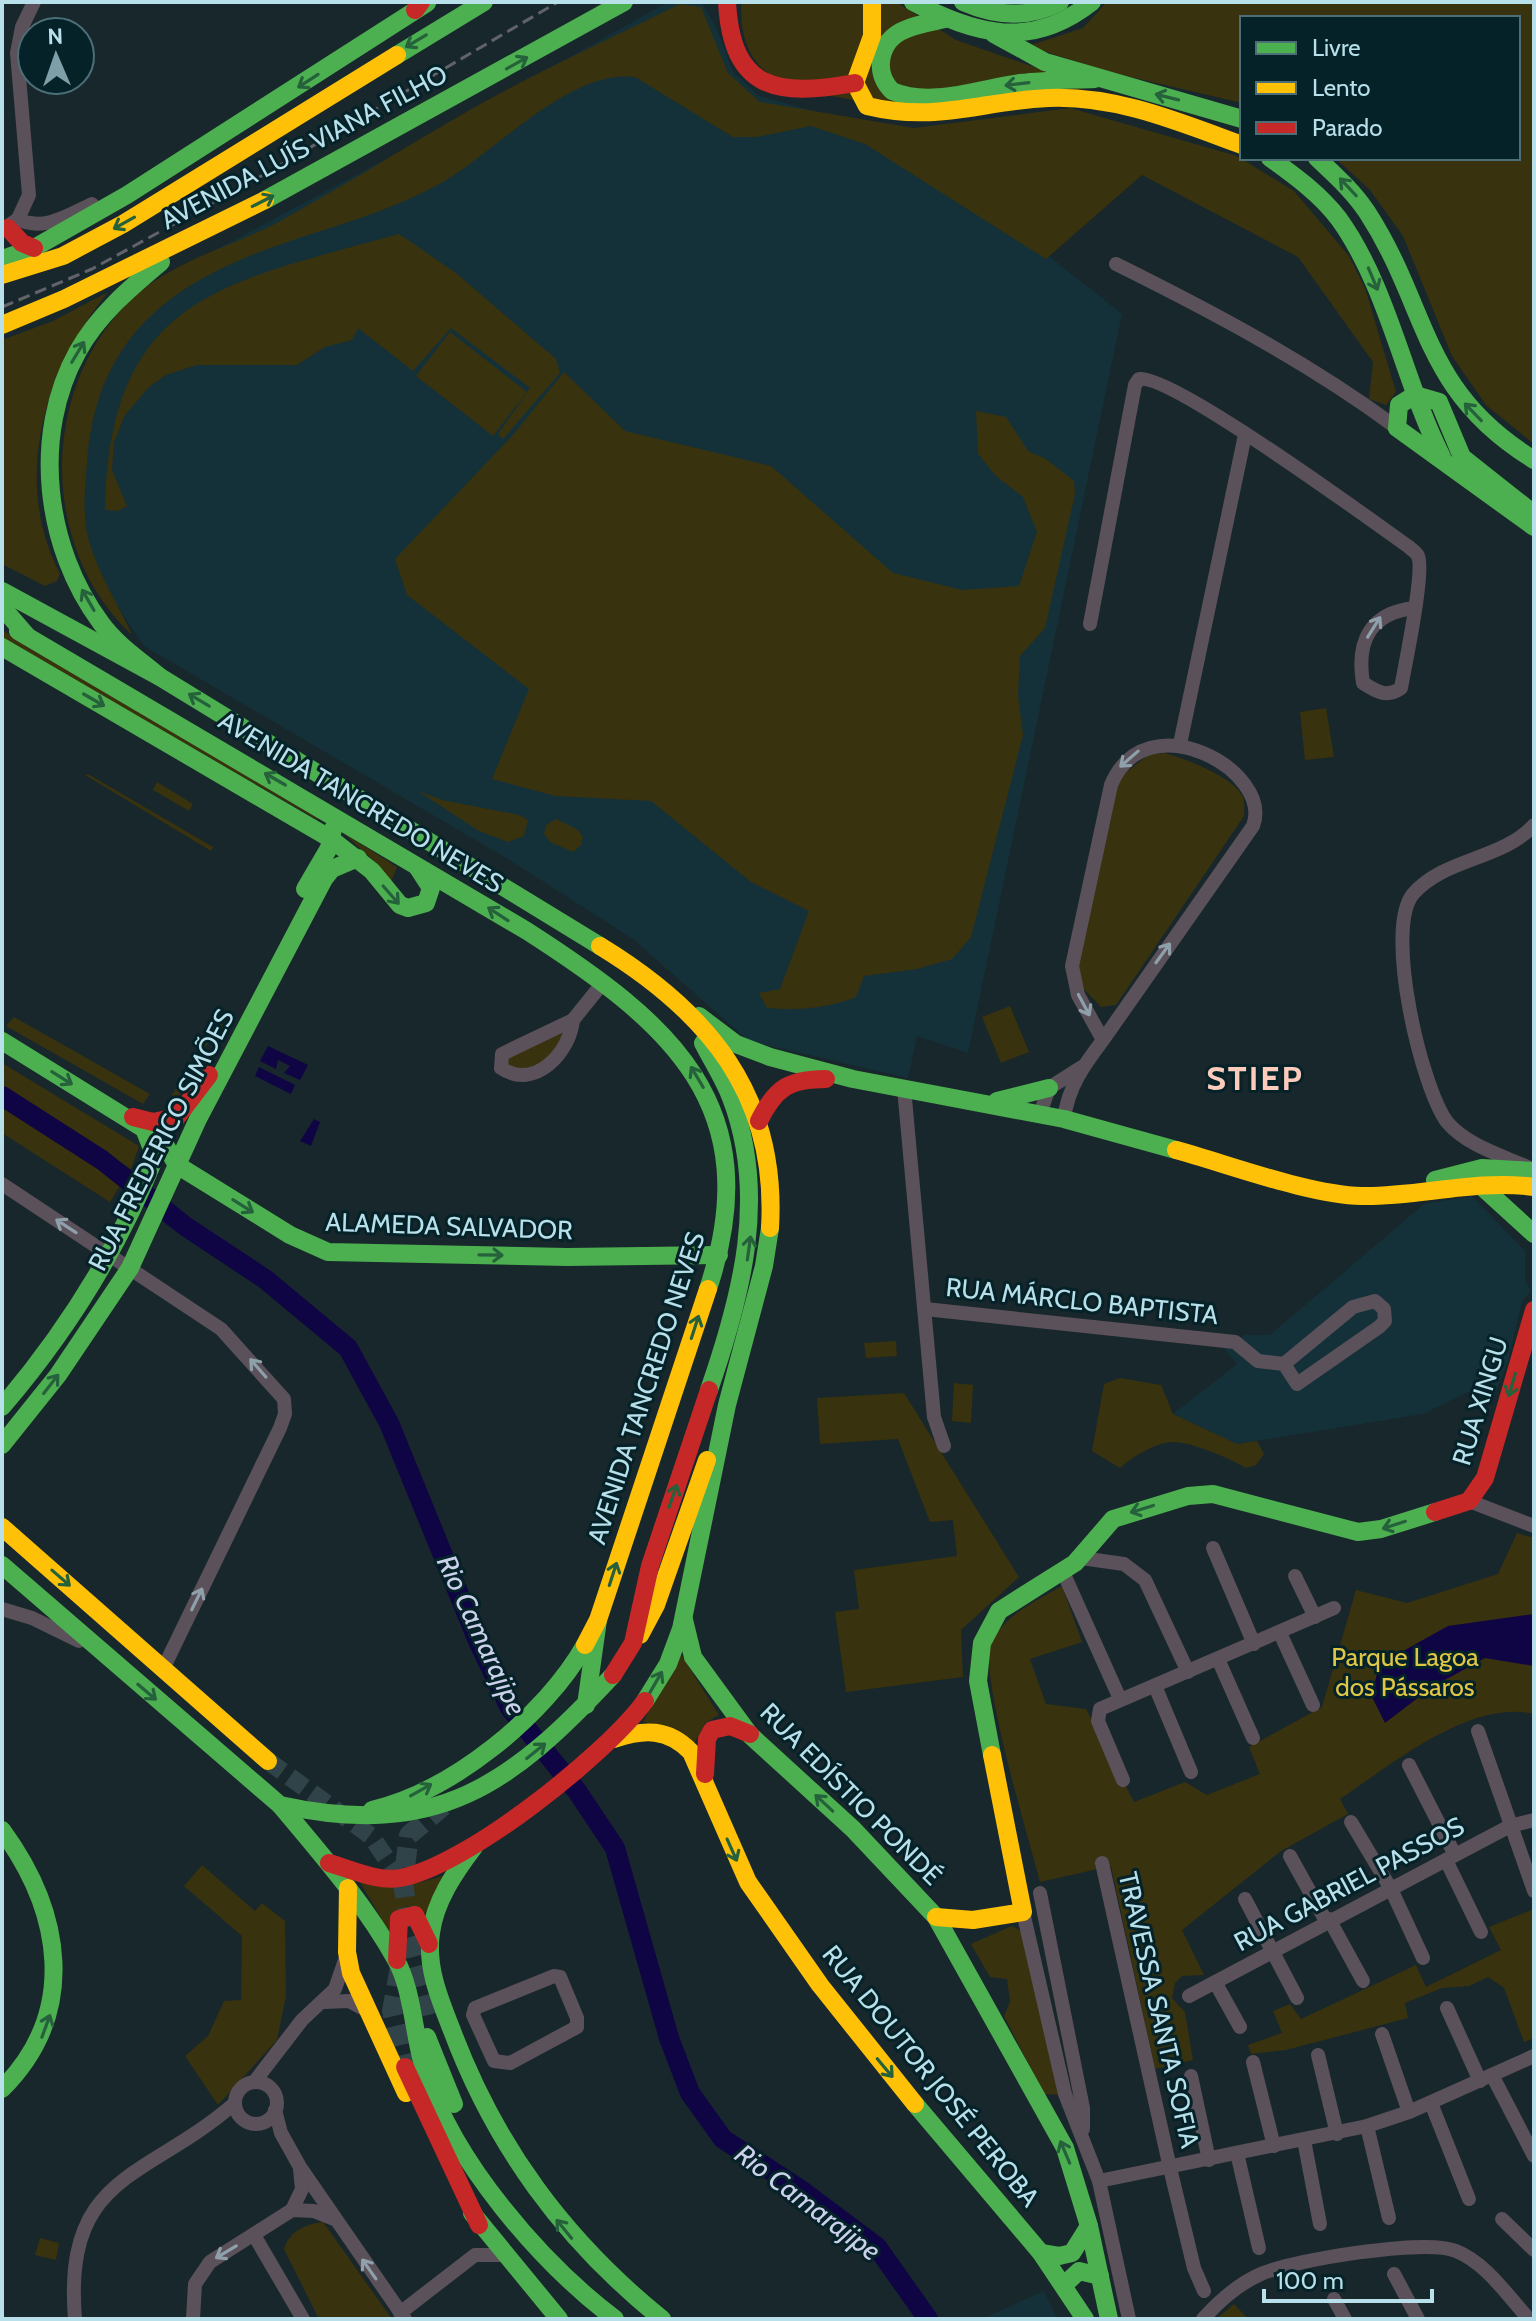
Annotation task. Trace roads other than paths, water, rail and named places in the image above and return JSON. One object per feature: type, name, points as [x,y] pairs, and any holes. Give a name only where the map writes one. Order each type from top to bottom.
[{"type":"main road","name":"AVENIDA LUÍS VIANA FILHO","points":[[2,275],[63,256],[191,184],[484,2]]},
{"type":"main road","name":"AVENIDA LUÍS VIANA FILHO","points":[[4,325],[194,235],[440,106],[624,2]]},
{"type":"main road","points":[[727,2],[727,23],[733,43],[744,64],[762,81],[795,92],[816,92],[855,83]]},
{"type":"main road","points":[[872,2],[872,36],[855,83],[867,106],[898,116],[959,114],[1018,101],[1079,98],[1116,102],[1240,144]]},
{"type":"main road","points":[[913,2],[945,19],[994,34],[1045,62],[1095,79],[1240,118]]},
{"type":"main road","points":[[963,2],[1002,14],[1029,13],[1060,2]]},
{"type":"main road","points":[[994,34],[1045,31],[1068,20],[1092,2]]},
{"type":"main road","name":"AVENIDA LUÍS VIANA FILHO","points":[[7,253],[34,248],[245,122],[397,22],[416,4]]},
{"type":"main road","points":[[945,19],[909,26],[889,40],[881,65],[884,82],[894,94],[914,98],[1019,83],[1095,79]]},
{"type":"main road","points":[[1273,160],[1318,194],[1350,232],[1378,288],[1407,400],[1446,463]]},
{"type":"main road","points":[[1319,160],[1351,189],[1380,229],[1437,359],[1454,388],[1492,431],[1534,460]]},
{"type":"main road","points":[[9,226],[22,243],[34,248]]},
{"type":"main road","points":[[160,677],[102,624],[74,574],[52,500],[51,445],[70,367],[90,332],[113,302],[194,235]]},
{"type":"main road","points":[[2,287],[63,256]]},
{"type":"main road","points":[[1407,400],[1397,428],[1534,527]]},
{"type":"main road","points":[[1407,400],[1439,402],[1462,457],[1534,514]]},
{"type":"main road","name":"AVENIDA TANCREDO NEVES","points":[[2,591],[160,677],[633,966],[675,999],[731,1059],[759,1121],[771,1190],[767,1265],[727,1405],[704,1530],[673,1652],[647,1699],[610,1743],[479,1841]]},
{"type":"main road","points":[[2,607],[27,636]]},
{"type":"main road","name":"AVENIDA TANCREDO NEVES","points":[[2,622],[336,814],[602,984],[669,1038],[712,1105],[725,1165],[727,1201],[719,1255],[598,1620],[583,1652],[555,1694],[526,1725],[492,1750],[386,1807],[320,1817]]},
{"type":"main road","points":[[2,647],[331,839],[358,858],[400,905],[408,908],[426,903],[431,888],[413,863]]},
{"type":"main road","name":"RUA FREDERICO SIMÕES","points":[[123,1115],[168,1122],[177,1117],[206,1081],[331,839],[336,814]]},
{"type":"main road","name":"RUA FREDERICO SIMÕES","points":[[2,1445],[58,1375],[130,1268],[198,1119],[324,879],[342,863],[358,858]]},
{"type":"main road","points":[[265,992],[271,972],[271,954]]},
{"type":"main road","points":[[675,999],[749,1051],[853,1079],[1064,1119],[1337,1194],[1368,1197],[1471,1176],[1534,1170]]},
{"type":"main road","name":"AVENIDA TANCREDO NEVES","points":[[2,1565],[280,1805],[320,1817],[384,1818],[416,1813],[443,1806],[493,1781],[533,1754],[581,1711],[630,1652],[664,1523],[731,1328],[745,1275],[752,1187],[740,1118],[727,1083],[675,999]]},
{"type":"main road","name":"ALAMEDA SALVADOR","points":[[2,1041],[162,1140],[173,1174],[310,1246],[328,1252],[582,1257],[719,1255]]},
{"type":"main road","points":[[759,1121],[769,1098],[785,1082],[853,1079]]},
{"type":"main road","points":[[198,1119],[206,1081]]},
{"type":"main road","points":[[987,1103],[1049,1088]]},
{"type":"main road","name":"RUA FREDERICO SIMÕES","points":[[2,1407],[47,1351],[127,1223],[155,1157],[143,1128]]},
{"type":"main road","points":[[1471,1176],[1534,1187]]},
{"type":"main road","points":[[1471,1176],[1534,1234]]},
{"type":"main road","name":"RUA XINGU","points":[[1469,1501],[1485,1478],[1534,1310]]},
{"type":"main road","points":[[630,1652],[656,1605],[727,1405]]},
{"type":"main road","points":[[936,1917],[973,1920],[1023,1912],[985,1726],[978,1661],[982,1643],[999,1611],[1081,1558],[1096,1535],[1113,1519],[1201,1493],[1230,1497],[1358,1532],[1381,1529],[1469,1501]]},
{"type":"main road","points":[[2,1527],[268,1761]]},
{"type":"main road","name":"RUA EDÍSTIO PONDÉ","points":[[683,1615],[693,1657],[750,1735],[880,1855],[936,1917],[1065,2148],[1089,2226],[1109,2319]]},
{"type":"main road","points":[[581,1711],[598,1620]]},
{"type":"main road","points":[[705,1777],[707,1739],[712,1730],[730,1726],[750,1735]]},
{"type":"main road","name":"RUA DOUTOR JOSÉ PEROBA","points":[[610,1743],[636,1731],[665,1733],[692,1752],[705,1777],[723,1832],[752,1890],[866,2045],[1041,2253],[1065,2284],[1085,2319]]},
{"type":"main road","points":[[280,1805],[348,1888],[398,1963]]},
{"type":"main road","points":[[2,1830],[40,1898],[51,1949],[53,2001],[46,2028],[32,2056],[2,2089]]},
{"type":"main road","points":[[329,1863],[398,1878],[428,1871],[479,1841]]},
{"type":"main road","points":[[429,1944],[435,1919],[450,1884],[479,1841]]},
{"type":"main road","points":[[348,1888],[347,1952],[351,1973],[445,2176],[479,2225],[559,2319]]},
{"type":"main road","points":[[482,2109],[435,1988],[429,1944],[422,1923],[415,1915],[406,1915],[399,1919],[396,1928],[398,1963],[425,2074],[470,2165],[499,2206],[524,2228],[598,2311],[615,2319]]},
{"type":"main road","points":[[952,1946],[960,1928],[973,1920]]},
{"type":"main road","points":[[524,2228],[456,2110],[426,2016],[523,2175],[577,2246],[617,2286],[662,2319]]},
{"type":"main road","points":[[405,2067],[479,2225]]},
{"type":"main road","points":[[1041,2253],[1058,2258],[1072,2256],[1080,2248],[1089,2226]]},
{"type":"main road","points":[[1065,2284],[1079,2271],[1100,2276]]},
{"type":"street","points":[[9,226],[29,195],[17,53],[22,27],[34,2]]},
{"type":"street","points":[[9,226],[52,223],[92,204]]},
{"type":"street","points":[[1116,264],[1221,316],[1397,428]]},
{"type":"street","points":[[1090,624],[1135,385],[1139,379],[1156,380],[1245,435],[1418,556],[1414,608],[1401,688],[1393,693],[1380,694],[1363,683],[1361,673],[1372,624],[1391,611],[1414,608]]},
{"type":"street","points":[[1375,412],[1407,400]]},
{"type":"street","points":[[1180,744],[1245,435]]},
{"type":"street","points":[[1064,1119],[1072,1087],[1082,1067],[1103,1040],[1257,815],[1257,804],[1244,782],[1201,753],[1180,744],[1158,744],[1140,750],[1117,770],[1111,785],[1072,966],[1078,995],[1103,1040]]},
{"type":"street","points":[[1534,825],[1506,845],[1431,878],[1410,898],[1405,909],[1404,953],[1426,1078],[1446,1121],[1465,1139],[1534,1170]]},
{"type":"street","points":[[573,1020],[502,1054],[501,1068],[513,1073],[527,1073],[554,1062],[563,1053],[573,1020],[602,984]]},
{"type":"street","points":[[1040,1114],[1049,1088],[1082,1067]]},
{"type":"street","points":[[904,1088],[934,1417],[944,1446]]},
{"type":"street","points":[[1465,1139],[1473,1159],[1471,1176]]},
{"type":"street","points":[[2,1184],[221,1329],[277,1390],[286,1406],[280,1428],[163,1669]]},
{"type":"street","points":[[1375,1301],[1384,1309],[1385,1321],[1379,1327],[1297,1384],[1284,1364],[1353,1307],[1375,1301]]},
{"type":"street","name":"RUA MÁRCLO BAPTISTA","points":[[925,1309],[1235,1342],[1258,1361],[1284,1364]]},
{"type":"street","points":[[981,1315],[992,1330]]},
{"type":"street","points":[[1469,1501],[1534,1526]]},
{"type":"street","points":[[1213,1548],[1254,1644]]},
{"type":"street","points":[[1081,1558],[1124,1564],[1145,1580],[1188,1672]]},
{"type":"street","points":[[1063,1572],[1120,1699]]},
{"type":"street","points":[[1295,1576],[1315,1617]]},
{"type":"street","points":[[1123,1780],[1097,1714],[1106,1705],[1334,1608]]},
{"type":"street","points":[[2,1609],[67,1633],[112,1663]]},
{"type":"street","points":[[1280,1633],[1313,1705]]},
{"type":"street","points":[[1218,1659],[1253,1738]]},
{"type":"street","points":[[1155,1686],[1191,1772]]},
{"type":"street","points":[[1478,1731],[1534,1891]]},
{"type":"street","points":[[1409,1765],[1481,1932]]},
{"type":"street","name":"RUA GABRIEL PASSOS","points":[[1189,1996],[1510,1826],[1534,1820]]},
{"type":"street","points":[[1351,1822],[1391,1889],[1423,1958]]},
{"type":"street","points":[[1290,1856],[1363,1981]]},
{"type":"street","name":"TRAVESSA SANTA SOFIA","points":[[1102,1863],[1170,2168],[1194,2268],[1204,2291]]},
{"type":"street","points":[[1040,1893],[1083,2108],[1084,2142]]},
{"type":"street","points":[[1245,1899],[1297,1998]]},
{"type":"street","points":[[1023,1912],[1059,2071],[1099,2181],[1129,2319]]},
{"type":"street","points":[[75,2319],[73,2270],[78,2244],[94,2209],[118,2181],[207,2128],[235,2103],[242,2090],[255,2081],[274,2059],[302,2020],[324,2002],[340,1979],[347,1952]]},
{"type":"street","points":[[560,1977],[577,2018],[574,2030],[503,2064],[494,2061],[481,2034],[473,2015],[475,2008],[548,1978],[560,1977]]},
{"type":"street","points":[[1215,1982],[1240,2027]]},
{"type":"street","points":[[324,2002],[349,2001],[368,2011]]},
{"type":"street","points":[[1447,2008],[1534,2156]]},
{"type":"street","points":[[457,2045],[481,2034]]},
{"type":"street","points":[[1382,2034],[1409,2112]]},
{"type":"street","points":[[1318,2055],[1337,2134]]},
{"type":"street","points":[[1099,2181],[1367,2126],[1431,2103],[1534,2056]]},
{"type":"street","points":[[274,2059],[272,2087],[281,2133],[334,2219],[402,2316],[475,2255],[503,2255]]},
{"type":"street","points":[[1253,2062],[1274,2146]]},
{"type":"street","points":[[1191,2076],[1209,2160]]},
{"type":"street","points":[[255,2081],[272,2087]]},
{"type":"street","points":[[235,2103],[242,2120]]},
{"type":"street","points":[[1431,2103],[1469,2199]]},
{"type":"street","points":[[260,2123],[275,2110]]},
{"type":"street","points":[[207,2128],[242,2120],[260,2123],[281,2133]]},
{"type":"street","points":[[1367,2126],[1389,2218]]},
{"type":"street","points":[[1304,2140],[1320,2224]]},
{"type":"street","points":[[1237,2153],[1259,2248]]},
{"type":"street","points":[[193,2319],[191,2301],[201,2272],[210,2262],[292,2210],[302,2189],[300,2167]]},
{"type":"street","points":[[292,2210],[314,2211],[334,2219]]},
{"type":"street","points":[[1502,2219],[1534,2250]]},
{"type":"street","points":[[475,2255],[479,2225]]},
{"type":"street","points":[[254,2235],[303,2319]]},
{"type":"street","points":[[1203,2319],[1237,2287],[1263,2273],[1333,2258],[1435,2246],[1460,2252],[1480,2266],[1530,2316]]},
{"type":"street","points":[[1394,2274],[1418,2319]]},
{"type":"street","points":[[1334,2299],[1345,2319]]},
{"type":"waterway","name":"Rio Camarajipe","points":[[2,1096],[102,1160],[185,1226],[265,1279],[348,1348],[389,1423],[478,1641],[510,1708],[577,1791],[615,1848],[669,2038],[690,2093],[723,2139],[801,2190],[877,2247],[928,2319]]},
{"type":"tunnel","points":[[268,1761],[371,1836],[403,1883]]},
{"type":"tunnel","points":[[432,2014],[411,1936],[403,1883],[409,1835],[443,1806]]},
{"type":"tunnel","points":[[400,1967],[392,2011],[405,2067]]},
{"type":"railway","points":[[2,307],[92,269],[265,174],[558,2]]},
{"type":"district","name":"STIEP","points":[[1255,1078]]},
{"type":"park label","name":"Parque Lagoa dos Pássaros","points":[[1405,1672]]}]
